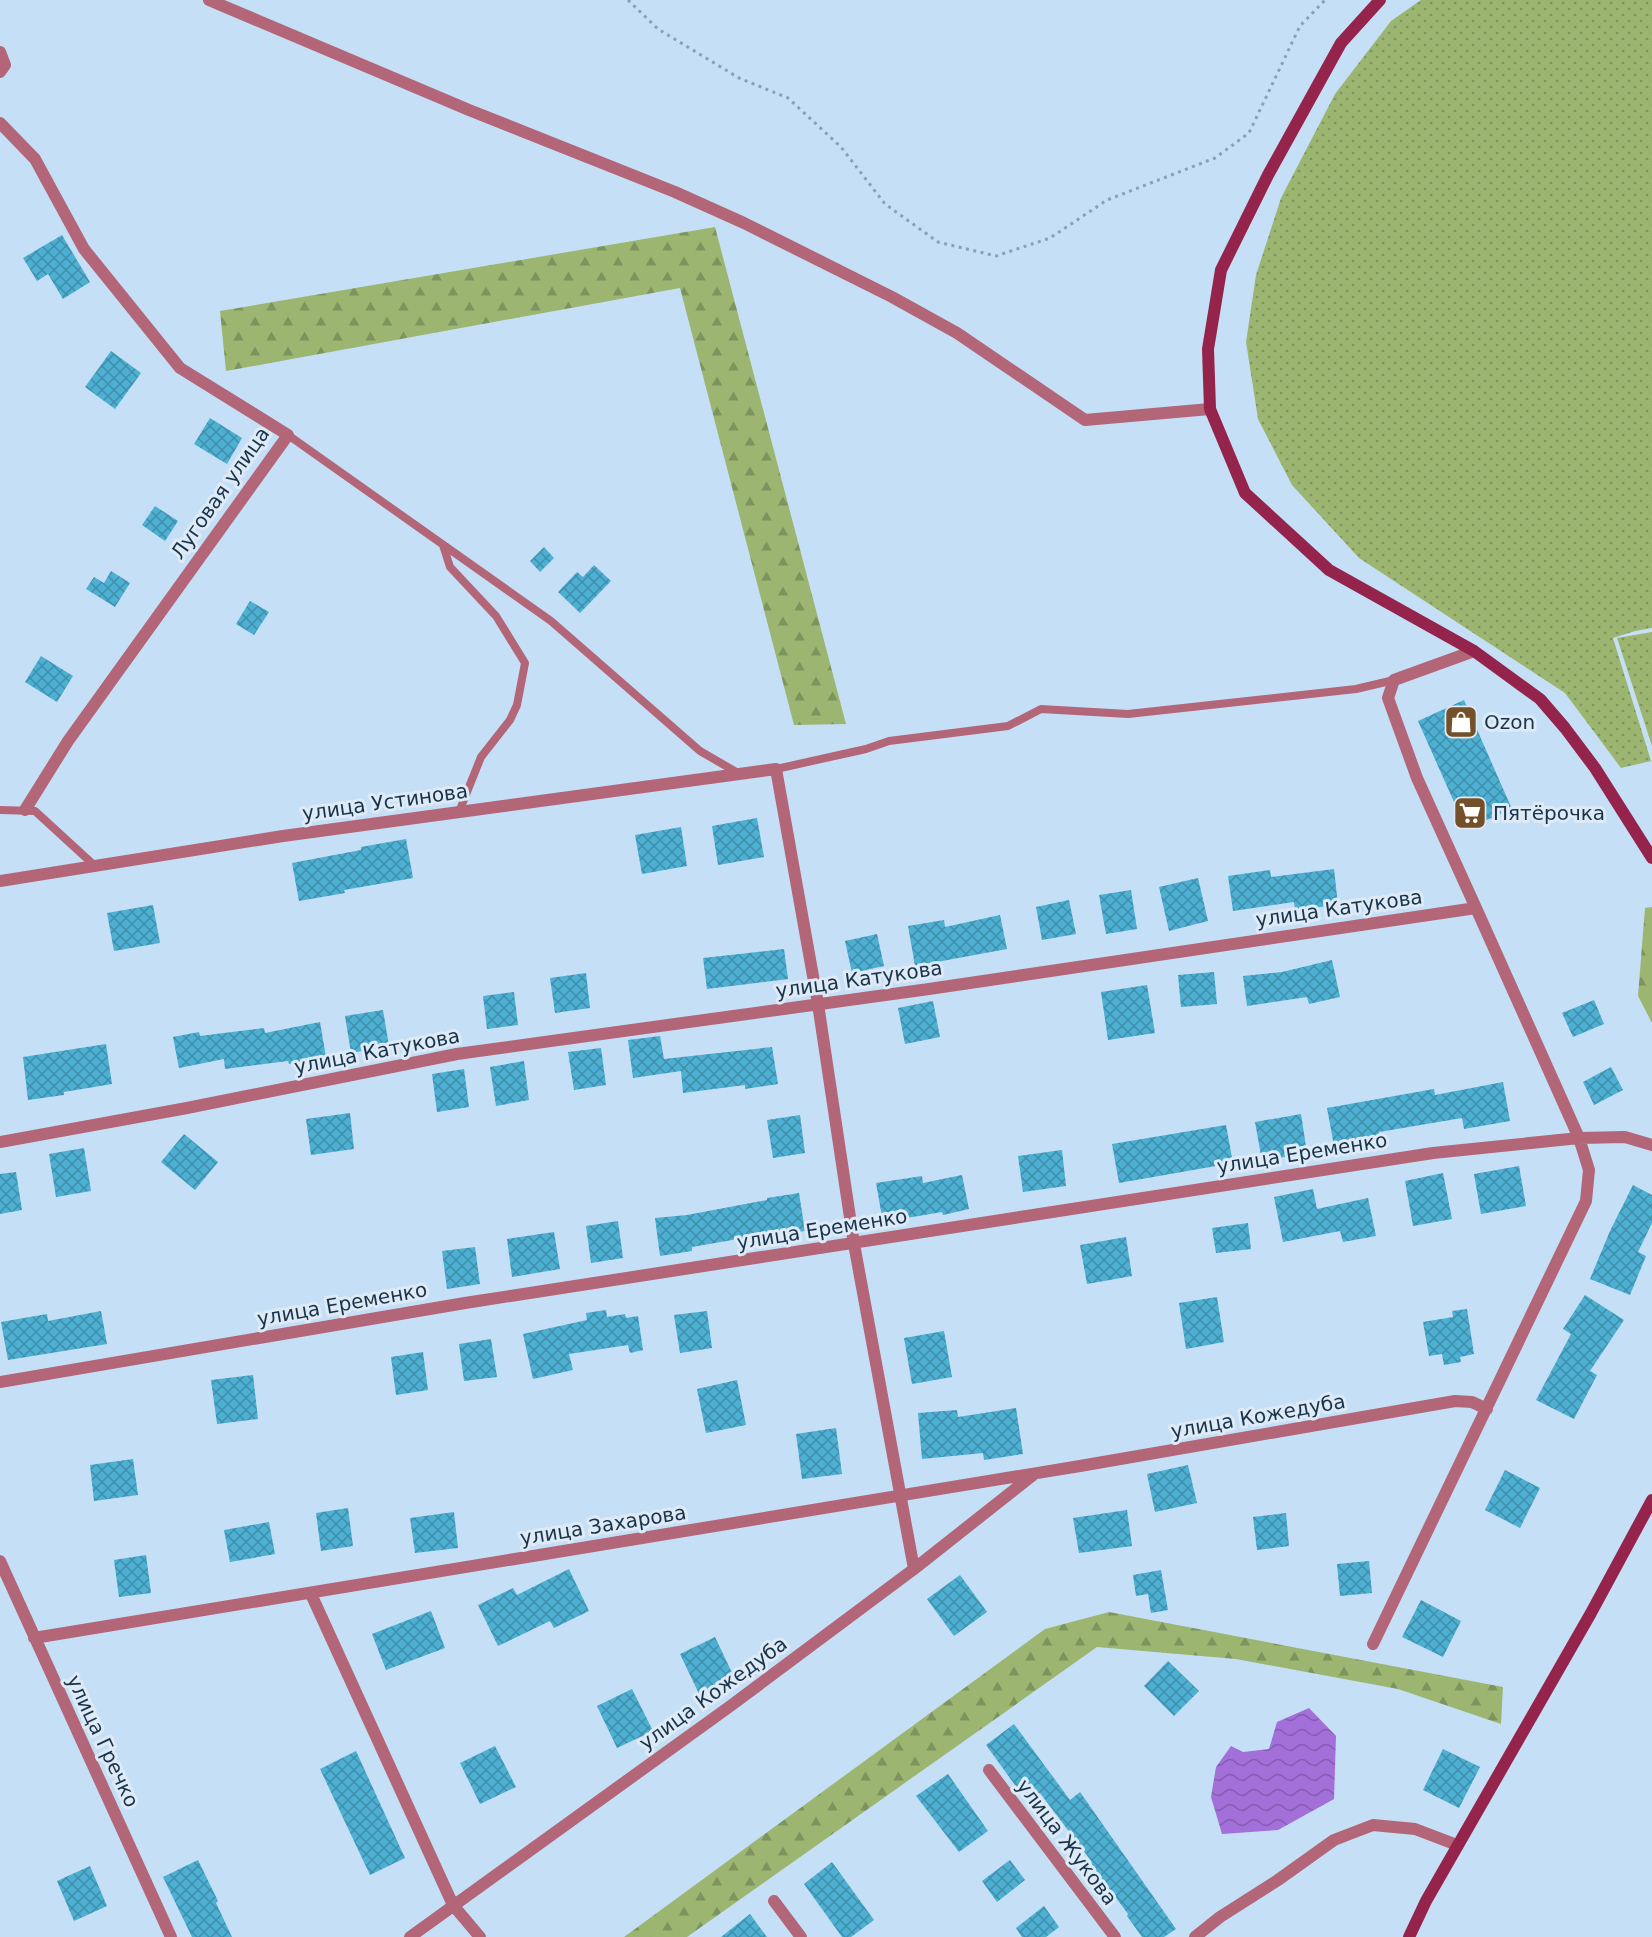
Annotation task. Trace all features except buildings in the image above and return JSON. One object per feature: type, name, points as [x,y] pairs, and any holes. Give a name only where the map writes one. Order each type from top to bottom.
[{"type":"main road","points":[[1380,0],[1341,43],[1268,175],[1221,270],[1208,349],[1210,409],[1245,494],[1329,570],[1474,651],[1540,699],[1565,728],[1612,794],[1652,858]]},
{"type":"main road","points":[[1410,1937],[1426,1901],[1457,1845],[1591,1613],[1652,1500]]},
{"type":"street","points":[[209,0],[469,110],[675,192],[744,223],[892,297],[957,333],[1085,420],[1210,409]]},
{"type":"street","points":[[0,52],[5,65],[0,72]]},
{"type":"street","name":"Луговая улица","points":[[0,123],[35,159],[84,249],[180,368],[288,435],[68,741],[25,810]]},
{"type":"street","points":[[1373,1644],[1586,1201],[1589,1170],[1579,1138],[1414,768],[1388,698],[1394,680],[1474,651]]},
{"type":"street","points":[[776,769],[819,1004],[854,1244],[914,1569]]},
{"type":"street","name":"улица Устинова","points":[[0,881],[283,836],[776,769]]},
{"type":"street","name":"улица Катукова","points":[[0,1142],[187,1108],[457,1054],[929,989],[1476,908]]},
{"type":"street","name":"улица Еременко","points":[[0,1382],[465,1303],[1433,1153],[1579,1138],[1626,1137],[1652,1145]]},
{"type":"street","name":"улица Кожедуба","points":[[900,1496],[1455,1401],[1472,1402],[1487,1409]]},
{"type":"street","name":"улица Кожедуба","points":[[410,1937],[719,1714],[914,1569],[1034,1474]]},
{"type":"street","name":"улица Захарова","points":[[34,1638],[900,1496]]},
{"type":"street","name":"улица Гречко","points":[[0,1561],[171,1937]]},
{"type":"street","points":[[311,1594],[453,1905],[480,1937]]},
{"type":"street","name":"улица Жукова","points":[[989,1770],[1114,1937]]},
{"type":"street","points":[[1195,1937],[1220,1917],[1278,1880],[1334,1840],[1373,1825],[1415,1829],[1457,1845]]},
{"type":"street","points":[[774,1901],[801,1937]]},
{"type":"lane","points":[[288,435],[551,621],[700,751],[740,774]]},
{"type":"lane","points":[[443,544],[450,567],[495,616],[525,663],[517,705],[510,720],[481,757],[459,812]]},
{"type":"lane","points":[[776,769],[866,749],[889,741],[1008,726],[1041,709],[1128,714],[1356,689],[1394,680]]},
{"type":"lane","points":[[0,810],[35,811],[95,866]]},
{"type":"path","points":[[628,0],[658,29],[739,78],[788,98],[841,147],[885,204],[938,242],[996,256],[1050,238],[1107,200],[1215,158],[1249,134],[1300,26],[1325,0]]},
{"type":"green space","points":[[1421,0],[1652,0],[1652,628],[1613,638],[1651,761],[1621,768],[1565,693],[1359,558],[1292,485],[1258,419],[1246,342],[1256,275],[1281,198],[1335,94],[1391,21]]},
{"type":"green space","points":[[715,227],[846,724],[794,725],[680,288],[226,371],[220,311]]},
{"type":"green space","points":[[1652,632],[1652,746],[1617,638]]},
{"type":"green space","points":[[1652,907],[1652,1023],[1638,996],[1645,908]]},
{"type":"green space","points":[[1109,1612],[1503,1687],[1501,1724],[1398,1689],[1236,1659],[1097,1647],[687,1937],[624,1937],[1045,1629]]},
{"type":"water","points":[[1309,1708],[1336,1736],[1334,1799],[1278,1830],[1222,1834],[1211,1797],[1216,1767],[1231,1746],[1243,1752],[1269,1749],[1277,1722]]},
{"type":"place","name":"Ozon","points":[[1461,722]]},
{"type":"place","name":"Пятёрочка","points":[[1470,813]]}]
